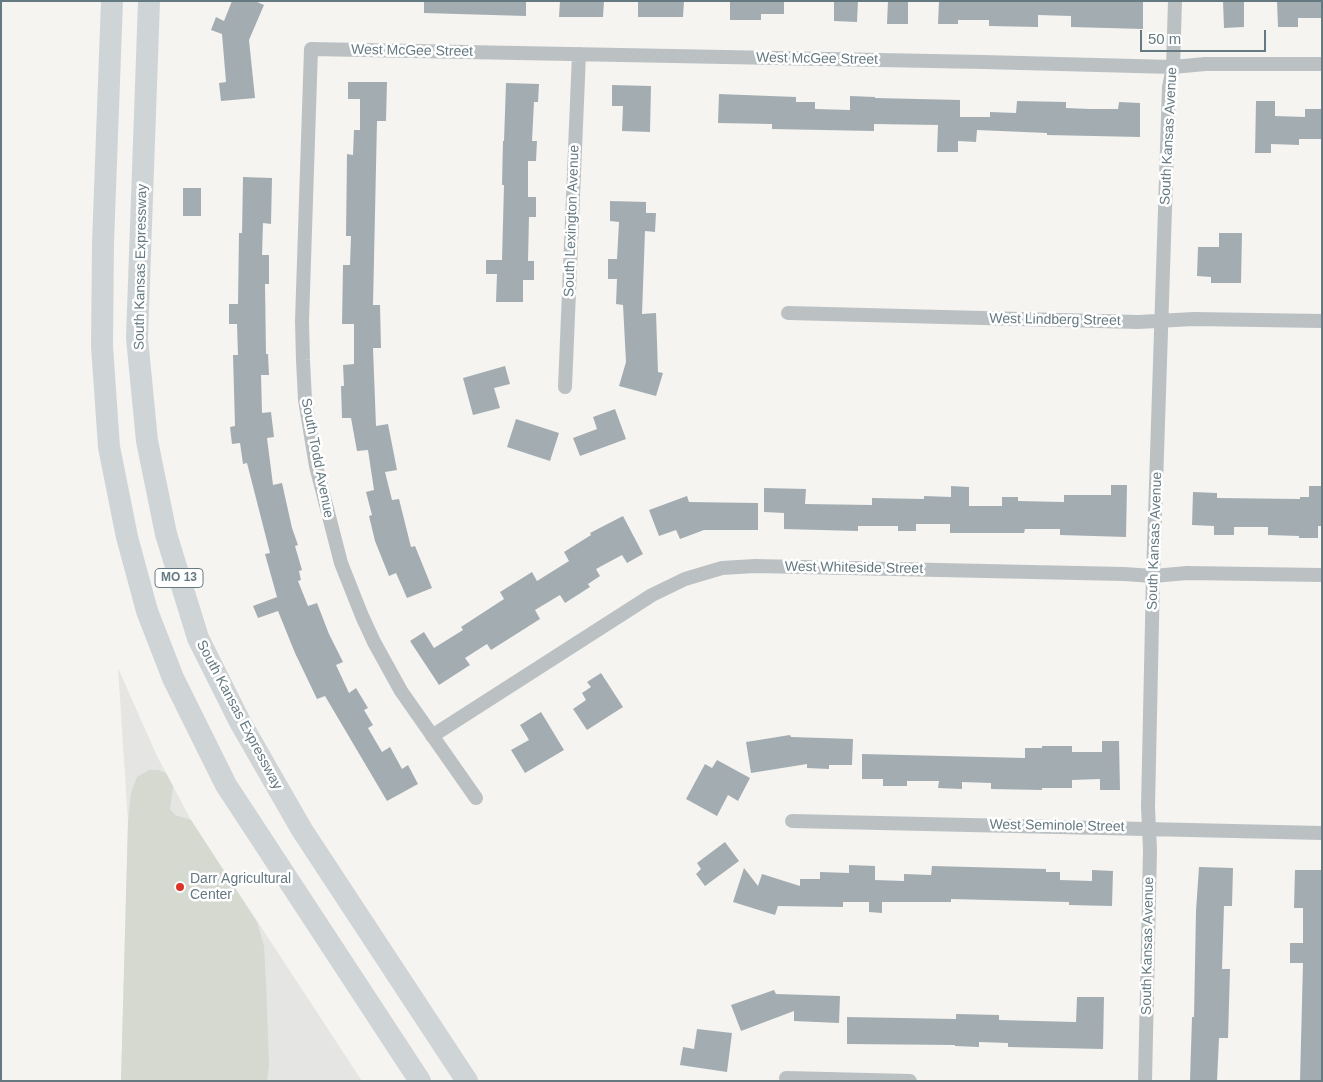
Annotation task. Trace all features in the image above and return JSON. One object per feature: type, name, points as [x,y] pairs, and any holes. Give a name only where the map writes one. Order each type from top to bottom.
[{"type":"main road","name":"MO 13","points":[[112,1],[103,243],[102,346],[109,447],[127,537],[147,611],[174,678],[226,785],[420,1081]]},
{"type":"main road","name":"South Kansas Expressway","points":[[149,1],[138,338],[147,441],[166,534],[198,638],[240,722],[302,830],[467,1081]]},
{"type":"street","name":"South Kansas Avenue","points":[[1145,1081],[1153,576],[1170,87],[1173,67],[1175,1]]},
{"type":"street","name":"West McGee Street","points":[[311,49],[1173,67],[1205,64],[1322,64]]},
{"type":"street","name":"South Todd Avenue","points":[[311,49],[302,321],[304,400],[329,523],[351,590],[387,667],[411,706],[476,798]]},
{"type":"street","name":"South Lexington Avenue","points":[[565,387],[578,54]]},
{"type":"street","name":"West Lindberg Street","points":[[788,313],[1138,322],[1194,319],[1322,321]]},
{"type":"street","name":"West Whiteside Street","points":[[432,736],[652,596],[685,580],[722,568],[775,567],[1153,576],[1187,573],[1322,575]]},
{"type":"street","name":"West Seminole Street","points":[[792,821],[1322,833]]},
{"type":"street","points":[[786,1078],[910,1081]]},
{"type":"shaded area","name":"Darr Agricultural Center","points":[[118,668],[157,756],[191,820],[362,1081],[121,1081],[128,822]]},
{"type":"shaded area","name":"Darr Agricultural Center","points":[[149,770],[158,770],[166,773],[173,786],[170,809],[175,815],[191,820],[257,922],[264,946],[269,1065],[267,1081],[121,1081],[128,822],[131,793],[137,777]]},
{"type":"building","points":[[232,1],[255,1],[264,5],[249,40],[255,98],[221,101],[219,83],[226,82],[222,34],[211,30],[216,17],[224,21]]},
{"type":"building","points":[[424,1],[526,1],[526,16],[424,13]]},
{"type":"building","points":[[560,1],[604,1],[603,17],[559,17]]},
{"type":"building","points":[[638,1],[684,1],[683,17],[638,17]]},
{"type":"building","points":[[730,1],[784,1],[784,14],[761,14],[761,20],[730,20]]},
{"type":"building","points":[[834,1],[858,1],[857,22],[834,21]]},
{"type":"building","points":[[888,1],[908,1],[908,24],[887,24]]},
{"type":"building","points":[[939,1],[1143,1],[1143,29],[1071,27],[1071,16],[1038,15],[1038,27],[989,26],[989,20],[958,20],[958,24],[938,24]]},
{"type":"building","points":[[1223,1],[1244,1],[1244,27],[1224,28]]},
{"type":"building","points":[[1277,1],[1322,1],[1322,18],[1298,18],[1298,27],[1278,27]]},
{"type":"building","points":[[348,82],[387,82],[386,121],[377,121],[373,305],[380,305],[381,348],[373,348],[376,426],[388,424],[397,470],[385,472],[392,500],[399,499],[411,547],[415,546],[432,588],[407,598],[396,573],[389,576],[375,541],[369,516],[372,515],[366,492],[374,490],[368,450],[357,451],[351,418],[342,418],[341,386],[344,386],[343,365],[354,364],[354,324],[342,324],[343,265],[350,265],[351,236],[346,236],[347,154],[353,155],[354,130],[360,130],[360,99],[348,99]]},
{"type":"building","points":[[506,83],[539,84],[538,102],[534,102],[532,141],[537,141],[536,161],[528,161],[528,197],[536,197],[536,217],[529,217],[528,261],[534,261],[534,280],[523,280],[523,302],[496,302],[497,274],[486,274],[486,260],[502,260],[504,185],[502,185]]},
{"type":"building","points":[[612,85],[651,86],[650,132],[622,131],[623,106],[612,106]]},
{"type":"building","points":[[719,94],[796,97],[796,102],[815,102],[815,109],[850,110],[850,96],[960,100],[960,117],[990,117],[990,112],[1016,113],[1017,101],[1066,102],[1066,108],[1090,109],[1118,109],[1119,102],[1140,103],[1140,137],[1047,135],[1047,133],[977,130],[976,142],[958,141],[958,152],[937,152],[938,125],[874,124],[874,131],[772,129],[772,124],[718,123]]},
{"type":"building","points":[[1256,101],[1275,101],[1275,116],[1305,117],[1305,109],[1322,109],[1322,139],[1299,139],[1299,145],[1271,144],[1271,153],[1255,153]]},
{"type":"building","points":[[243,177],[272,178],[271,224],[263,223],[262,255],[269,255],[269,284],[265,284],[266,354],[268,354],[269,375],[261,375],[262,413],[271,412],[274,437],[267,438],[273,485],[282,483],[292,528],[298,545],[295,546],[302,570],[299,571],[301,580],[298,581],[308,606],[317,603],[329,634],[343,662],[336,665],[349,693],[356,688],[368,708],[364,710],[373,725],[368,728],[382,752],[390,747],[402,769],[408,765],[418,784],[387,801],[325,696],[317,699],[278,611],[258,618],[253,606],[277,597],[265,554],[270,553],[247,463],[243,464],[240,443],[232,444],[230,427],[235,426],[233,355],[238,355],[237,324],[229,324],[229,304],[238,304],[239,233],[242,233]]},
{"type":"building","points":[[183,188],[201,188],[201,216],[183,216]]},
{"type":"building","points":[[610,201],[646,202],[646,213],[656,213],[655,232],[645,231],[642,314],[656,313],[658,372],[663,373],[656,396],[619,386],[626,362],[623,305],[616,304],[617,279],[608,279],[608,259],[617,259],[619,222],[610,221]]},
{"type":"building","points":[[1219,233],[1242,233],[1241,283],[1211,283],[1211,277],[1197,276],[1198,247],[1219,247]]},
{"type":"building","points":[[505,366],[510,384],[494,388],[500,408],[473,415],[463,378]]},
{"type":"building","points":[[615,409],[626,439],[580,456],[573,438],[597,429],[593,417]]},
{"type":"building","points":[[516,419],[559,433],[550,461],[507,447]]},
{"type":"building","points":[[1111,485],[1127,485],[1126,537],[1060,535],[1060,529],[1025,529],[1024,533],[950,533],[950,524],[916,524],[916,531],[898,531],[898,526],[858,526],[858,531],[784,529],[784,513],[764,512],[764,488],[806,489],[805,504],[872,505],[872,498],[924,499],[924,496],[951,497],[951,486],[969,487],[969,506],[1002,506],[1002,497],[1018,497],[1018,501],[1064,502],[1064,495],[1111,495]]},
{"type":"building","points":[[1309,486],[1322,486],[1322,526],[1318,526],[1318,538],[1268,535],[1268,527],[1234,527],[1234,535],[1214,535],[1214,526],[1192,525],[1193,492],[1217,493],[1217,498],[1300,499],[1300,497],[1309,497]]},
{"type":"building","points":[[687,496],[689,502],[758,503],[758,530],[704,530],[680,539],[676,530],[659,536],[649,510]]},
{"type":"building","points":[[623,516],[643,554],[627,563],[622,555],[596,569],[600,576],[588,584],[590,587],[565,603],[560,595],[535,610],[540,619],[491,650],[487,644],[465,658],[470,665],[439,685],[410,641],[424,632],[434,648],[463,630],[461,627],[504,599],[500,592],[532,572],[537,581],[569,561],[564,552],[591,535],[590,533]]},
{"type":"building","points":[[601,673],[623,707],[587,730],[573,709],[586,700],[582,693],[591,687],[587,682]]},
{"type":"building","points":[[541,712],[564,750],[525,773],[511,750],[529,740],[520,725]]},
{"type":"building","points":[[790,735],[791,737],[853,739],[852,765],[829,765],[829,769],[807,768],[807,764],[751,773],[746,742]]},
{"type":"building","points":[[1102,741],[1119,741],[1120,790],[1100,790],[1100,779],[1072,780],[1072,788],[1042,788],[1042,790],[991,789],[991,783],[962,782],[962,789],[938,788],[939,781],[907,781],[907,786],[883,786],[883,779],[862,779],[862,754],[1025,758],[1025,748],[1042,748],[1042,746],[1072,746],[1072,752],[1102,752]]},
{"type":"building","points":[[717,760],[750,778],[738,801],[728,795],[717,816],[686,799],[705,764],[712,768]]},
{"type":"building","points":[[725,842],[739,861],[705,886],[696,874],[701,869],[697,863]]},
{"type":"building","points":[[849,865],[875,866],[875,880],[904,881],[904,874],[931,875],[932,866],[1046,869],[1046,872],[1060,872],[1060,880],[1092,881],[1092,870],[1113,871],[1112,906],[1069,905],[1069,902],[951,899],[951,902],[882,902],[882,913],[869,912],[869,902],[843,902],[843,907],[778,906],[775,915],[733,902],[744,868],[758,886],[762,874],[800,886],[800,879],[820,879],[820,872],[849,873]]},
{"type":"building","points":[[1199,867],[1233,868],[1232,906],[1224,906],[1222,969],[1230,969],[1228,1038],[1219,1038],[1217,1081],[1190,1081]]},
{"type":"building","points":[[1295,870],[1322,870],[1322,1081],[1300,1081],[1303,963],[1290,963],[1290,943],[1303,943],[1303,908],[1294,908]]},
{"type":"building","points":[[774,990],[776,994],[840,996],[839,1023],[794,1021],[794,1011],[741,1031],[731,1005]]},
{"type":"building","points":[[1077,997],[1104,997],[1103,1049],[1008,1047],[1008,1043],[979,1042],[979,1047],[847,1044],[847,1017],[956,1019],[956,1014],[999,1015],[999,1020],[1076,1022]]},
{"type":"building","points":[[697,1029],[732,1033],[727,1072],[680,1065],[683,1047],[694,1049]]},
{"type":"place","name":"Darr Agricultural Center","points":[[180,887]]}]
